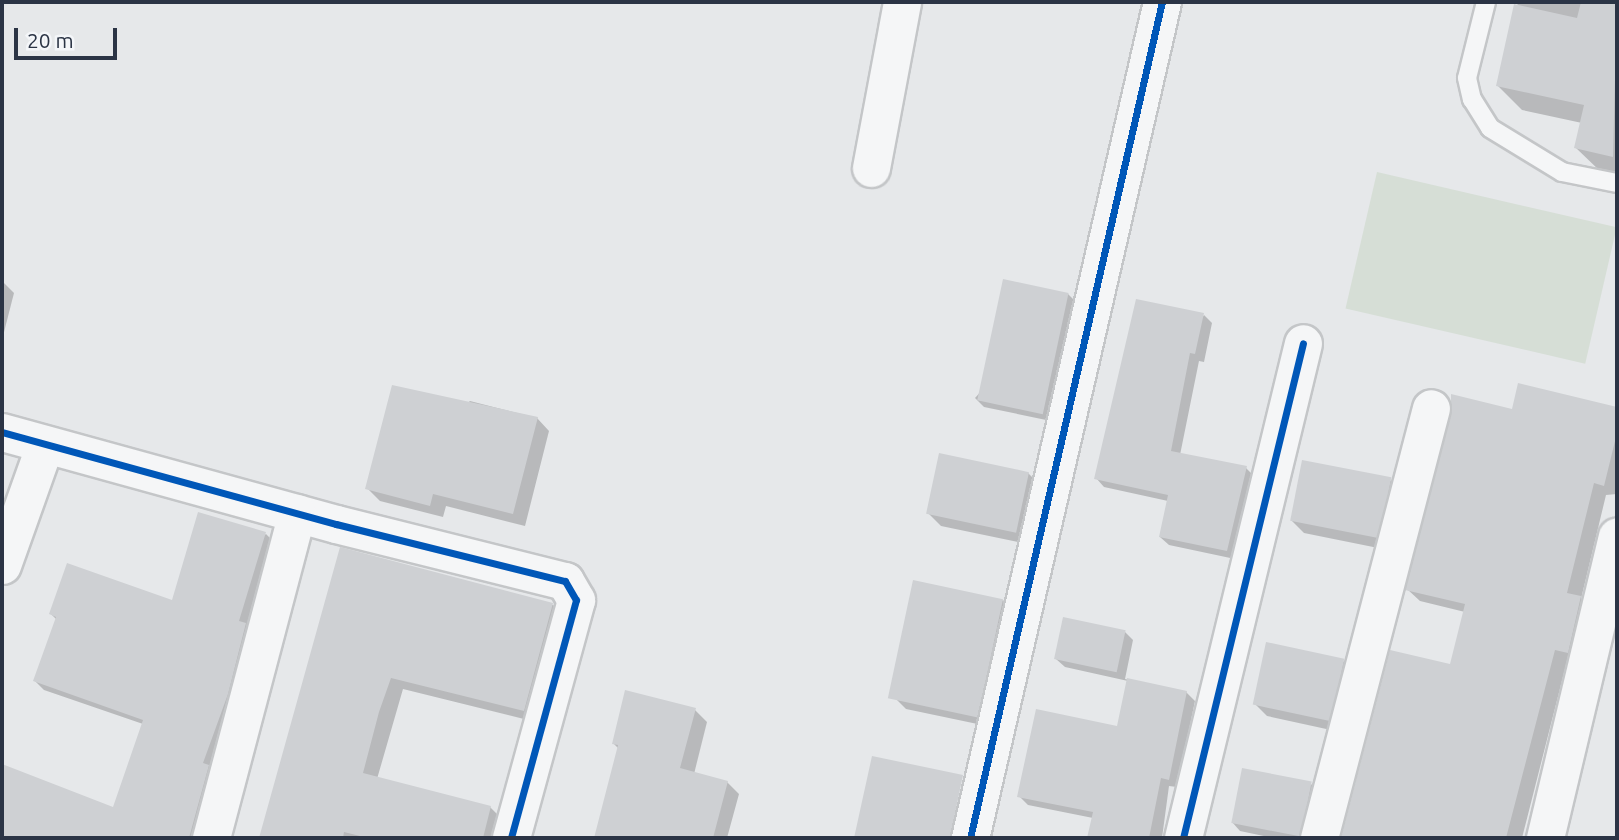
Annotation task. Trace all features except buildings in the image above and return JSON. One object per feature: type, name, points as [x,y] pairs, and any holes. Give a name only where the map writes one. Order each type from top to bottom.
[{"type":"street","points":[[870,168],[902,2]]},
{"type":"street","points":[[970,838],[1161,2]]},
{"type":"street","points":[[1183,838],[1303,343]]},
{"type":"street","points":[[1319,838],[1431,408]]},
{"type":"street","points":[[2,432],[297,513],[565,580],[576,600],[511,838]]},
{"type":"street","points":[[2,565],[45,444]]},
{"type":"street","points":[[211,838],[297,513]]},
{"type":"street","points":[[1545,838],[1617,536]]},
{"type":"lane","points":[[1486,2],[1467,78],[1472,99],[1490,128],[1562,172],[1617,183]]},
{"type":"shaded area","points":[[1377,172],[1617,227],[1585,364],[1346,308]]},
{"type":"cycle path","points":[[970,838],[1162,2]]},
{"type":"cycle path","points":[[1183,838],[1303,343]]},
{"type":"cycle path","points":[[2,432],[336,524],[565,581],[576,600],[511,838]]}]
